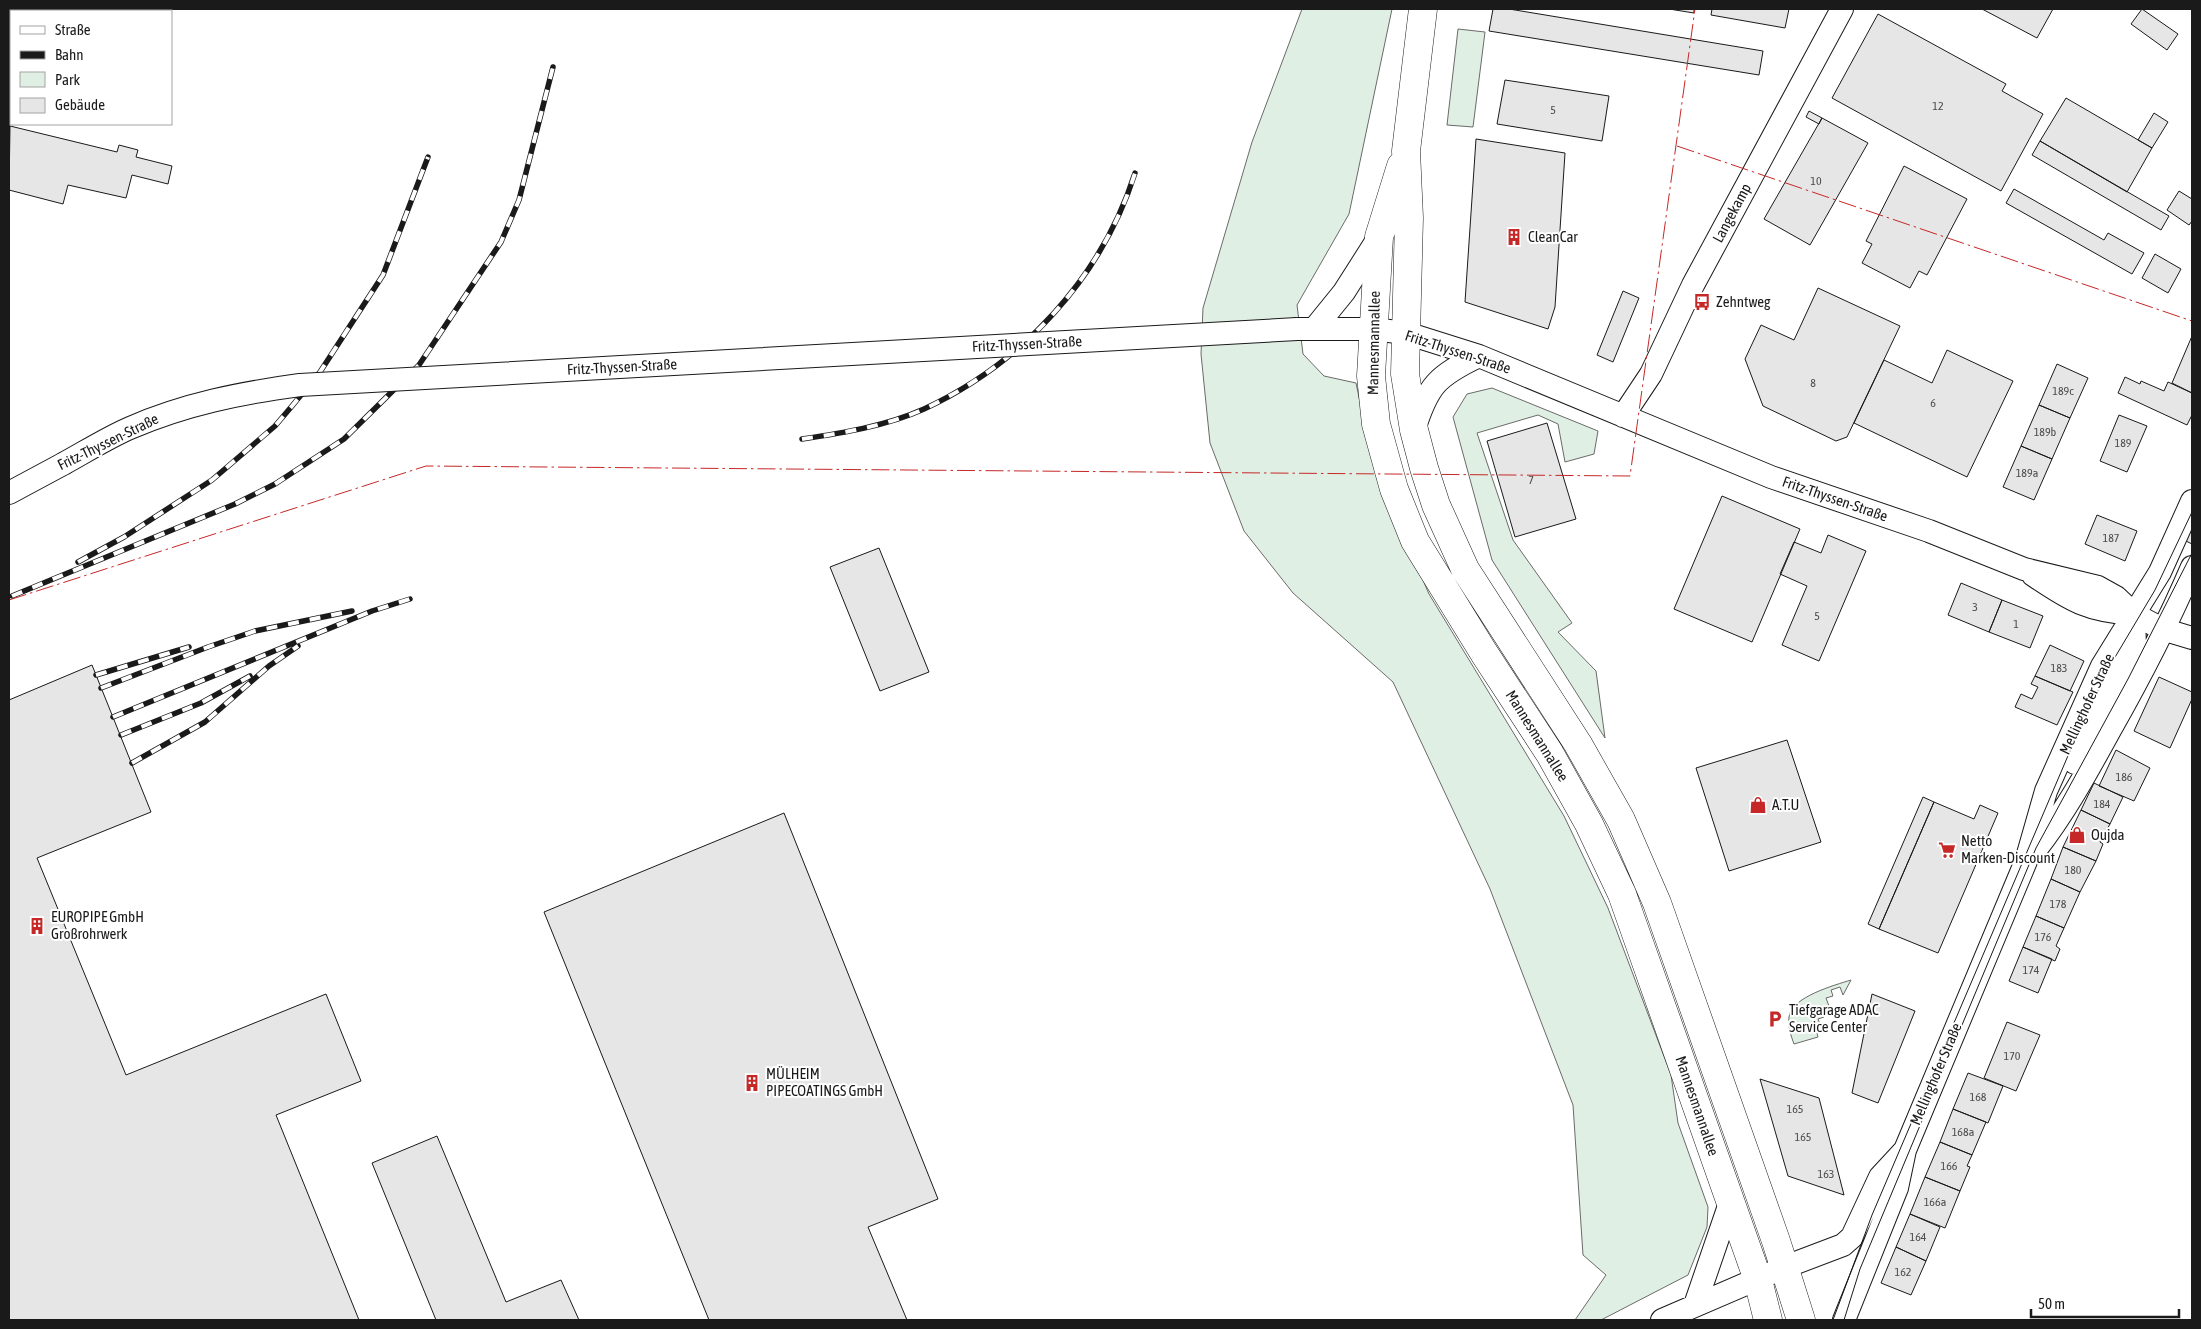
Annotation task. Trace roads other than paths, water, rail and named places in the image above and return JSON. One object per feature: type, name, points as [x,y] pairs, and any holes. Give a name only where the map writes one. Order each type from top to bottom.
[{"type":"main road","name":"Mannesmannallee","points":[[1423,9],[1406,151],[1409,218],[1406,385],[1414,430],[1436,505],[1465,569],[1578,744],[1621,820],[1658,903],[1785,1266],[1800,1318]]},
{"type":"main road","name":"Mannesmannallee","points":[[1406,151],[1379,237],[1372,329],[1372,400],[1376,424],[1394,488],[1415,541],[1484,654],[1550,754],[1589,824],[1622,894],[1690,1081],[1730,1203],[1758,1280],[1768,1320]]},
{"type":"street","name":"Langekamp","points":[[1623,416],[1652,374],[1693,285],[1842,9]]},
{"type":"street","points":[[1306,329],[1344,292],[1379,237]]},
{"type":"street","name":"Fritz-Thyssen-Straße","points":[[9,493],[129,428],[176,410],[236,394],[300,385],[1306,329],[1372,329],[1406,334],[1478,356],[1771,477],[1929,531],[2024,569],[2098,587],[2116,598],[2136,616]]},
{"type":"street","points":[[1414,430],[1421,407],[1438,379],[1478,356]]},
{"type":"street","name":"Mellinghofer Straße","points":[[1844,1320],[1897,1188],[1904,1150],[2026,861],[2046,791],[2102,666],[2136,616],[2164,565],[2192,501]]},
{"type":"street","name":"Mellinghofer Straße","points":[[2026,861],[2061,815],[2136,683],[2192,567]]},
{"type":"street","points":[[2061,815],[2064,797],[2077,756],[2135,649],[2136,616],[2162,629],[2192,638]]},
{"type":"street","name":"Mellinghofer Straße","points":[[1662,1320],[1758,1280],[1785,1266],[1843,1245],[1852,1236],[1880,1176],[1904,1150]]},
{"type":"street","points":[[1695,1305],[1730,1203]]},
{"type":"tram line","points":[[1833,1320],[1872,1215],[2073,744],[2108,669],[2155,590],[2192,512]]},
{"type":"tram line","points":[[1844,1320],[1860,1269],[2036,848],[2128,679],[2192,553]]},
{"type":"railway","points":[[12,596],[235,504],[275,484],[344,439],[419,365],[501,242],[519,200],[553,67]]},
{"type":"railway","points":[[78,562],[124,537],[212,480],[275,426],[320,372],[383,275],[428,157]]},
{"type":"railway","points":[[802,439],[864,428],[895,420],[924,409],[960,390],[1026,342],[1054,313],[1080,281],[1102,247],[1121,211],[1135,173]]},
{"type":"railway","points":[[113,717],[372,611],[410,599]]},
{"type":"railway","points":[[101,688],[255,631],[352,611]]},
{"type":"railway","points":[[132,763],[205,722],[269,666],[298,646]]},
{"type":"railway","points":[[96,675],[189,647]]},
{"type":"railway","points":[[121,735],[201,703],[250,676]]},
{"type":"place","name":"CleanCar","points":[[1514,237]]},
{"type":"place","name":"Zehntweg","points":[[1702,302]]},
{"type":"place","name":"A.T.U","points":[[1758,805]]},
{"type":"place","name":"Oujda","points":[[2077,835]]},
{"type":"place","name":"Netto Marken-Discount","points":[[1947,850]]},
{"type":"place","name":"EUROPIPE GmbH Großrohrwerk","points":[[37,926]]},
{"type":"place","name":"Tiefgarage ADAC Service Center","points":[[1775,1019]]},
{"type":"place","name":"MÜLHEIM PIPECOATINGS GmbH","points":[[752,1083]]}]
